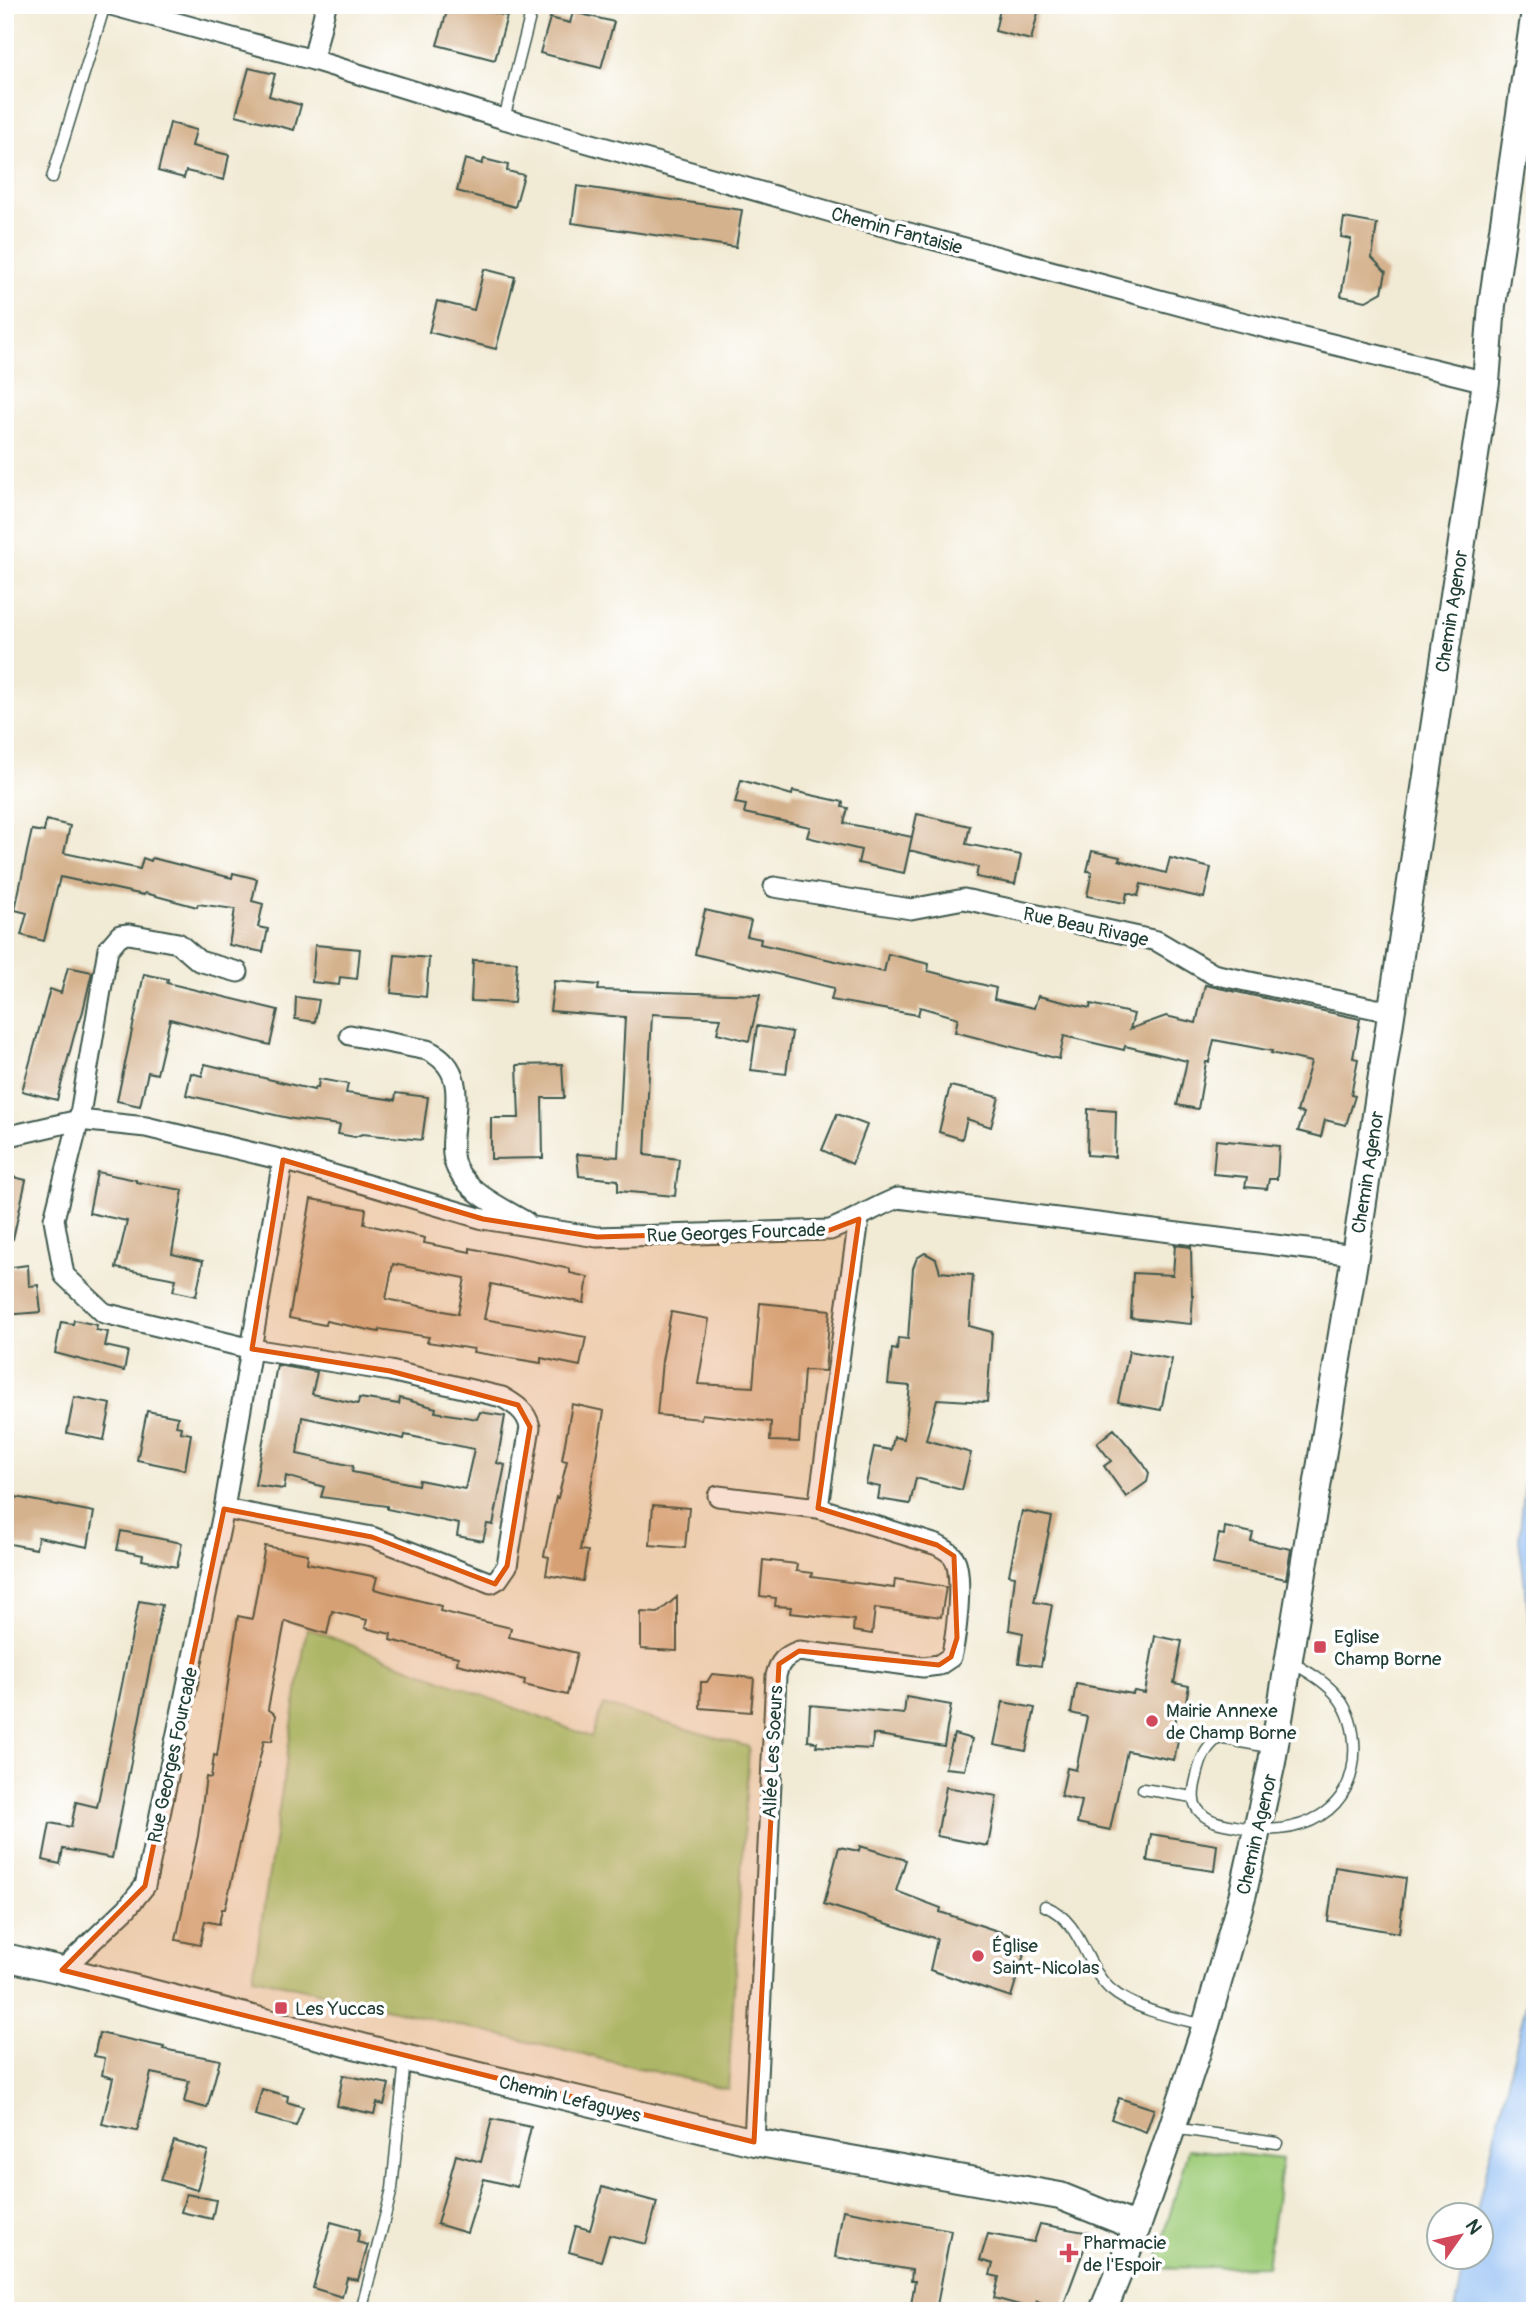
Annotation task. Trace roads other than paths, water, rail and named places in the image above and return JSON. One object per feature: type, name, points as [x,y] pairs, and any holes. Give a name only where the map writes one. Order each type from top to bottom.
[{"type":"main road","name":"Chemin Agenor","points":[[1103,2311],[1137,2227],[1206,2025],[1243,1893],[1275,1748],[1354,1255],[1486,382],[1492,305],[1535,11]]},
{"type":"main road","name":"Chemin Lefaguyes","points":[[5,1957],[405,2058],[754,2142],[1060,2196],[1137,2227]]},
{"type":"street","name":"Chemin Fantaisie","points":[[111,5],[313,60],[504,118],[878,225],[1238,321],[1486,382]]},
{"type":"street","points":[[313,60],[326,5]]},
{"type":"street","name":"Rue Beau Rivage","points":[[774,887],[911,909],[964,899],[1157,941],[1213,974],[1376,1009],[1391,1009]]},
{"type":"street","points":[[224,1509],[372,1538],[491,1583],[498,1579],[507,1566],[530,1427],[528,1416],[517,1405],[502,1397],[390,1371],[252,1349],[104,1313],[64,1275],[54,1219],[79,1121],[108,949],[120,935],[129,934],[178,943],[199,961],[239,972]]},
{"type":"street","points":[[350,1035],[437,1054],[448,1068],[458,1102],[452,1150],[456,1168],[469,1186],[533,1227]]},
{"type":"street","name":"Rue Georges Fourcade","points":[[5,1136],[79,1121],[146,1127],[284,1160],[483,1219],[597,1237],[830,1230],[859,1219],[873,1207],[898,1198],[1354,1255]]},
{"type":"street","name":"Rue Georges Fourcade","points":[[62,1970],[127,1908],[145,1886],[224,1509],[284,1160]]},
{"type":"street","points":[[818,1508],[859,1219]]},
{"type":"street","name":"Allée Les Soeurs","points":[[718,1496],[818,1508],[937,1545],[954,1556],[958,1568],[957,1638],[951,1657],[939,1665],[923,1667],[799,1651],[790,1654],[779,1664],[776,1676],[754,2142]]},
{"type":"lane","points":[[52,178],[105,5]]},
{"type":"lane","points":[[504,118],[533,5]]},
{"type":"lane","points":[[1275,1748],[1219,1738],[1205,1750],[1193,1797],[1199,1812],[1212,1821],[1257,1831],[1293,1828],[1315,1820],[1331,1810],[1345,1789],[1354,1752],[1353,1733],[1346,1708],[1323,1680],[1289,1661]]},
{"type":"lane","points":[[1143,1789],[1193,1797]]},
{"type":"lane","points":[[1045,1906],[1058,1912],[1072,1926],[1098,1973],[1111,1989],[1160,2014],[1206,2025]]},
{"type":"lane","points":[[361,2311],[391,2189],[405,2058]]},
{"type":"lane","points":[[1172,2128],[1277,2143]]},
{"type":"water","points":[[1535,1386],[1535,1662],[1519,1540]]},
{"type":"water","points":[[1535,1967],[1535,2311],[1455,2311],[1463,2270],[1494,2270],[1494,2200],[1479,2200]]},
{"type":"place","name":"Eglise Champ Borne","points":[[1320,1647]]},
{"type":"place","name":"Mairie Annexe de Champ Borne","points":[[1152,1721]]},
{"type":"place","name":"Église Saint-Nicolas","points":[[978,1956]]},
{"type":"place","name":"Les Yuccas","points":[[281,2008]]},
{"type":"place","name":"Pharmacie de l'Espoir","points":[[1069,2253]]}]
